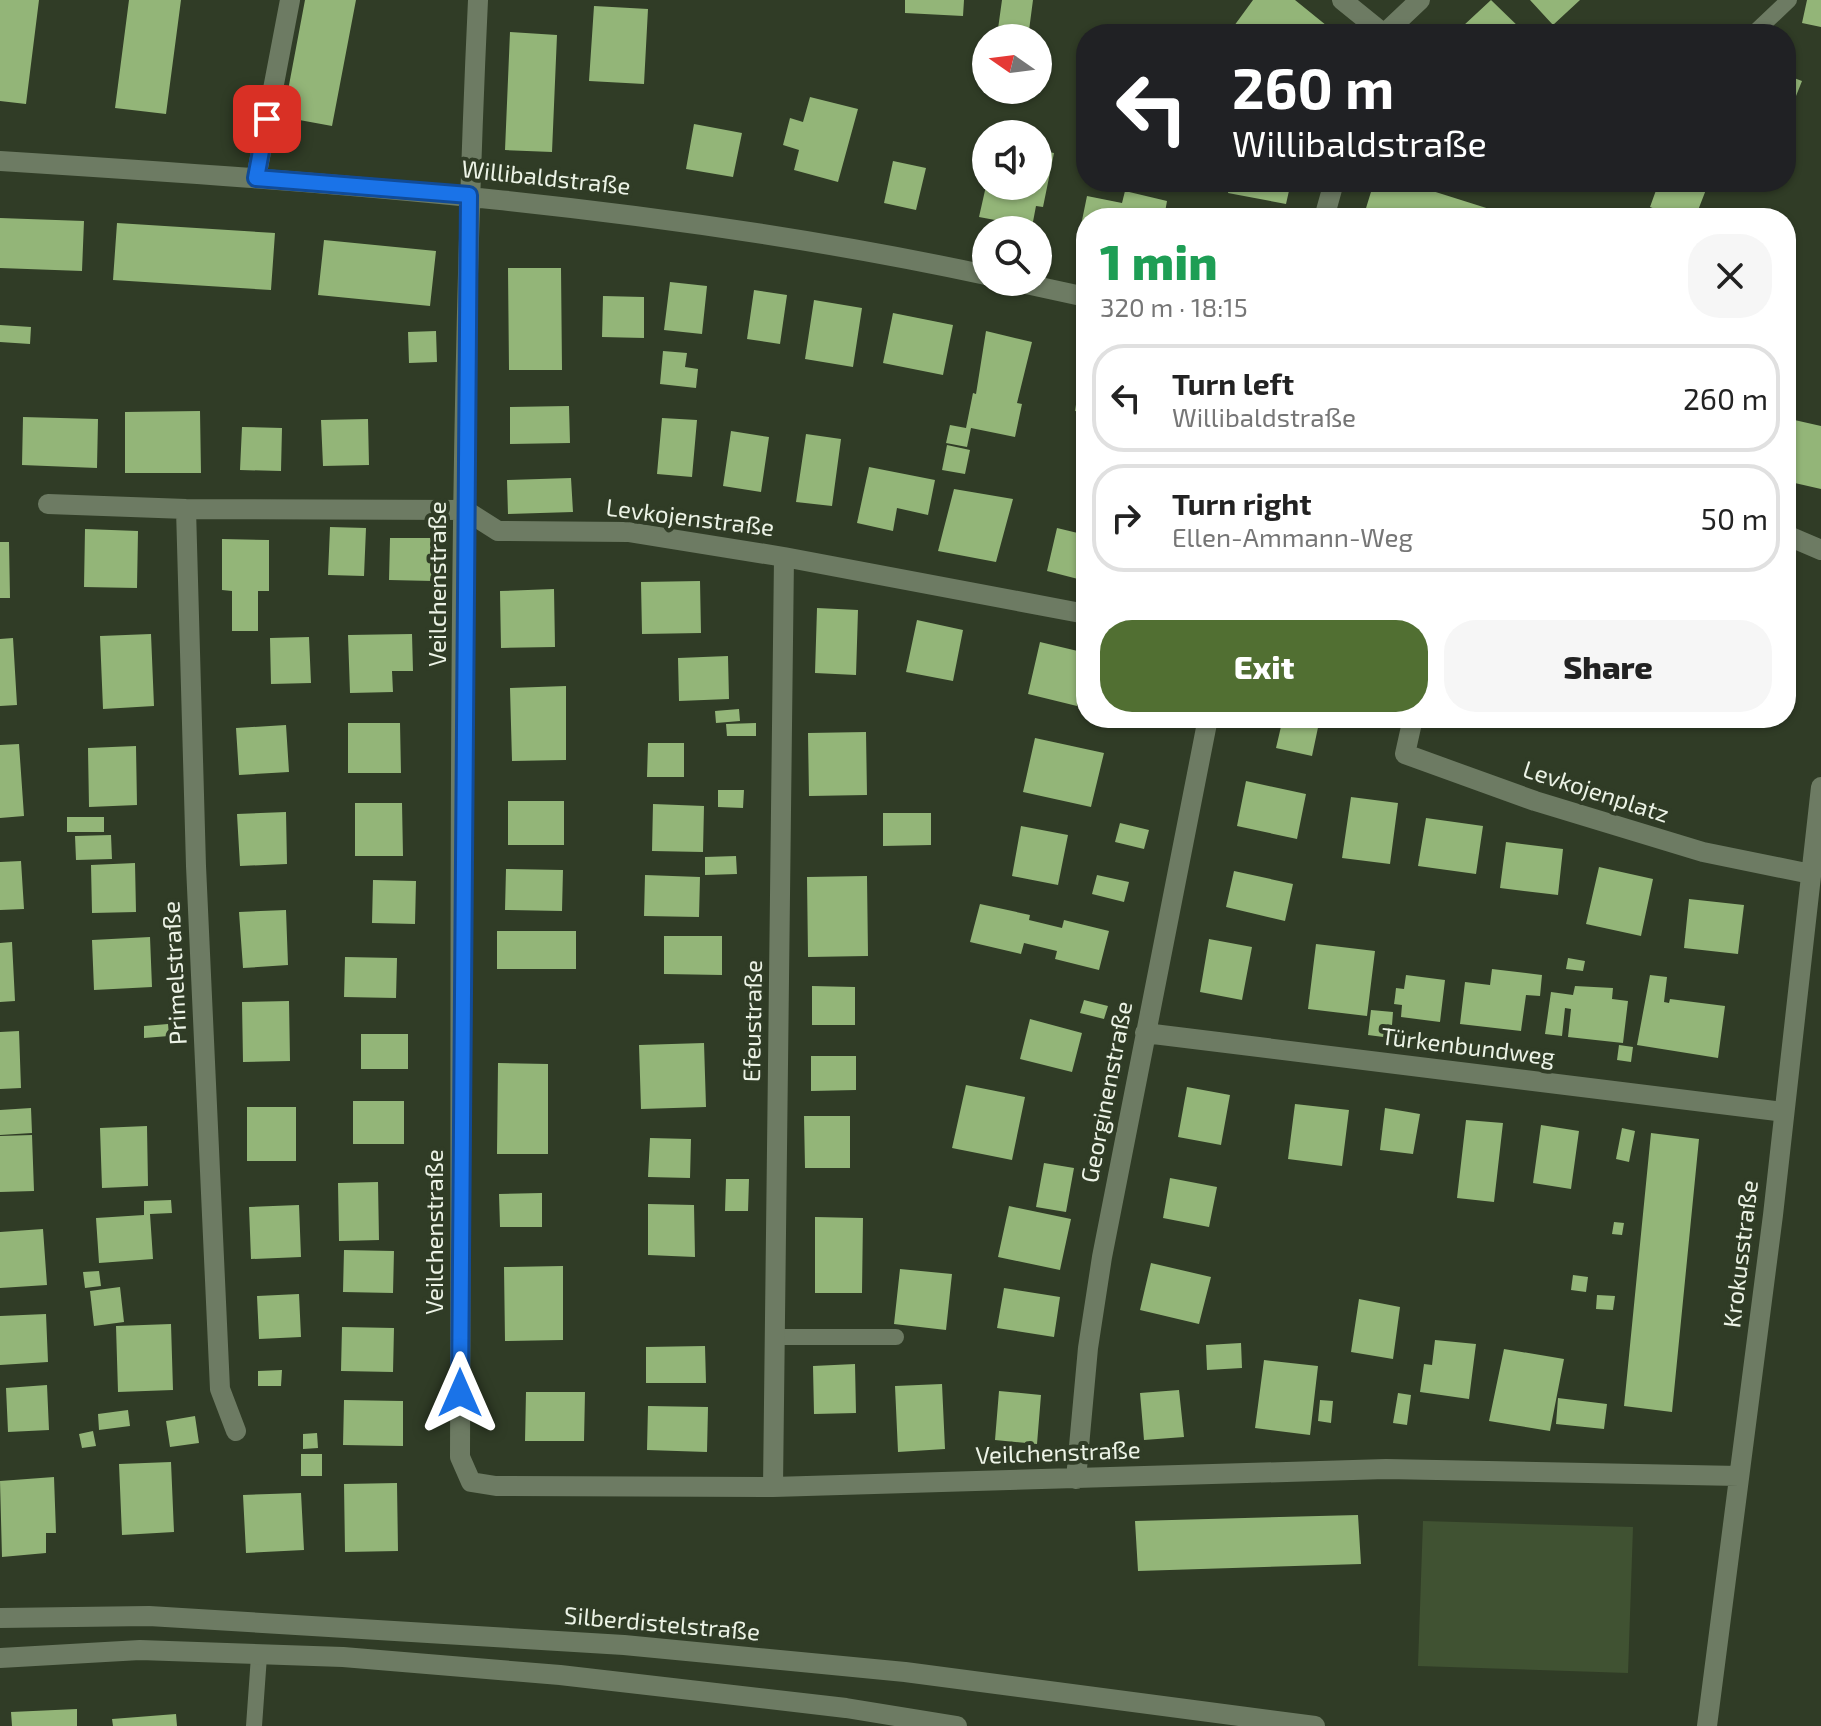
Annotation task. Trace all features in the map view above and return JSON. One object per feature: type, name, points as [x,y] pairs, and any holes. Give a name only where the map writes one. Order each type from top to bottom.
[{"type":"street","points":[[256,178],[290,0]]},
{"type":"street","name":"Veilchenstraße","points":[[478,0],[469,195],[465,510],[460,1457],[471,1482],[496,1486],[773,1487],[1386,1469],[1739,1476]]},
{"type":"street","points":[[1342,0],[1372,24]]},
{"type":"street","points":[[1395,24],[1420,0]]},
{"type":"street","name":"Willibaldstraße","points":[[0,161],[469,195],[686,220],[888,254],[972,272]]},
{"type":"street","points":[[1052,290],[1076,295]]},
{"type":"street","points":[[48,504],[186,509],[465,510]]},
{"type":"street","name":"Primelstraße","points":[[186,509],[196,866],[220,1389],[236,1431]]},
{"type":"street","name":"Levkojenstraße","points":[[465,510],[498,531],[628,532],[784,557],[1076,612]]},
{"type":"street","points":[[1796,539],[1821,550]]},
{"type":"street","name":"Efeustraße","points":[[773,1487],[784,557]]},
{"type":"street","name":"Georginenstraße","points":[[1076,1479],[1088,1348],[1099,1272],[1206,728]]},
{"type":"street","name":"Levkojenplatz","points":[[1411,728],[1405,754],[1535,801],[1703,852],[1811,874]]},
{"type":"street","name":"Krokusstraße","points":[[1707,1726],[1784,1112],[1821,787]]},
{"type":"street","name":"Türkenbundweg","points":[[1145,1033],[1784,1112]]},
{"type":"street","name":"Silberdistelstraße","points":[[0,1618],[149,1616],[624,1645],[905,1672],[1315,1726]]},
{"type":"street","points":[[0,1658],[140,1650],[343,1657],[560,1675],[846,1708],[957,1726]]},
{"type":"lane","points":[[1764,24],[1789,0]]},
{"type":"lane","points":[[775,1337],[896,1337]]},
{"type":"lane","points":[[254,1726],[259,1656]]},
{"type":"green space","points":[[1423,1521],[1633,1527],[1628,1673],[1418,1666]]},
{"type":"building","points":[[0,0],[39,0],[26,104],[0,101]]},
{"type":"building","points":[[129,0],[181,0],[166,114],[115,108]]},
{"type":"building","points":[[305,0],[356,0],[332,126],[283,117]]},
{"type":"building","points":[[905,0],[964,0],[963,16],[905,13]]},
{"type":"building","points":[[1002,0],[1033,0],[1030,24],[999,24]]},
{"type":"building","points":[[1253,0],[1295,0],[1325,24],[1235,24]]},
{"type":"building","points":[[1491,0],[1516,24],[1465,24]]},
{"type":"building","points":[[1530,0],[1580,0],[1554,24]]},
{"type":"building","points":[[1807,0],[1821,0],[1821,27],[1802,23]]},
{"type":"building","points":[[594,6],[648,9],[644,84],[589,81]]},
{"type":"building","points":[[510,32],[557,35],[552,152],[505,150]]},
{"type":"building","points":[[1796,79],[1802,81],[1796,96]]},
{"type":"building","points":[[810,97],[858,109],[838,182],[794,170],[799,150],[783,145],[790,118],[803,122]]},
{"type":"building","points":[[694,124],[742,133],[733,177],[686,169]]},
{"type":"building","points":[[893,161],[926,168],[916,210],[884,203]]},
{"type":"building","points":[[1125,192],[1167,201],[1166,208],[1085,208],[1087,196],[1122,203]]},
{"type":"building","points":[[1228,192],[1289,192],[1286,204]]},
{"type":"building","points":[[1371,192],[1436,192],[1486,208],[1366,208]]},
{"type":"building","points":[[1655,192],[1705,192],[1699,208],[1650,207]]},
{"type":"building","points":[[983,200],[1044,200],[1043,207],[1036,206],[1034,216],[979,216]]},
{"type":"building","points":[[0,218],[84,221],[82,271],[0,268]]},
{"type":"building","points":[[117,223],[275,233],[271,290],[113,280]]},
{"type":"building","points":[[324,240],[436,251],[430,306],[318,295]]},
{"type":"building","points":[[508,268],[561,268],[562,370],[509,370]]},
{"type":"building","points":[[670,282],[707,286],[702,334],[664,330]]},
{"type":"building","points":[[754,290],[787,295],[780,344],[747,339]]},
{"type":"building","points":[[603,296],[644,297],[644,338],[602,337]]},
{"type":"building","points":[[814,300],[862,308],[853,367],[805,359]]},
{"type":"building","points":[[893,313],[953,325],[943,375],[883,363]]},
{"type":"building","points":[[0,325],[31,327],[30,344],[0,342]]},
{"type":"building","points":[[436,331],[437,362],[409,363],[408,332]]},
{"type":"building","points":[[986,331],[1032,342],[1017,403],[1022,404],[1015,437],[971,428],[967,447],[946,443],[950,425],[966,428],[973,393],[976,394]]},
{"type":"building","points":[[663,351],[687,353],[685,367],[698,369],[696,388],[660,384]]},
{"type":"building","points":[[569,406],[570,443],[510,444],[510,407]]},
{"type":"building","points":[[200,411],[201,473],[125,473],[125,412]]},
{"type":"building","points":[[23,417],[98,419],[97,468],[22,465]]},
{"type":"building","points":[[662,418],[697,420],[692,477],[657,474]]},
{"type":"building","points":[[368,419],[369,465],[323,466],[321,420]]},
{"type":"building","points":[[1796,420],[1821,426],[1821,489],[1796,483]]},
{"type":"building","points":[[242,427],[282,428],[281,471],[240,470]]},
{"type":"building","points":[[731,431],[769,437],[761,492],[723,486]]},
{"type":"building","points":[[806,434],[841,439],[832,506],[796,502]]},
{"type":"building","points":[[947,445],[970,450],[965,474],[942,470]]},
{"type":"building","points":[[869,467],[935,480],[928,515],[897,508],[893,531],[857,523]]},
{"type":"building","points":[[571,478],[573,512],[508,514],[507,480]]},
{"type":"building","points":[[954,489],[1013,499],[996,562],[938,551]]},
{"type":"building","points":[[330,527],[366,528],[364,576],[328,575]]},
{"type":"building","points":[[1057,528],[1076,533],[1076,578],[1047,571]]},
{"type":"building","points":[[85,529],[138,531],[137,588],[84,587]]},
{"type":"building","points":[[390,538],[433,538],[433,581],[389,580]]},
{"type":"building","points":[[222,539],[269,540],[269,591],[258,591],[258,631],[232,631],[232,591],[222,590]]},
{"type":"building","points":[[0,542],[9,542],[10,598],[0,598]]},
{"type":"building","points":[[700,581],[701,633],[642,634],[641,582]]},
{"type":"building","points":[[554,589],[555,647],[501,648],[500,591]]},
{"type":"building","points":[[817,608],[858,610],[856,675],[815,673]]},
{"type":"building","points":[[917,620],[963,630],[953,681],[906,672]]},
{"type":"building","points":[[151,634],[154,706],[103,709],[100,636]]},
{"type":"building","points":[[412,634],[413,671],[392,671],[393,692],[350,693],[348,635]]},
{"type":"building","points":[[309,637],[311,683],[271,684],[270,638]]},
{"type":"building","points":[[13,638],[17,705],[0,706],[0,639]]},
{"type":"building","points":[[1040,642],[1076,651],[1076,706],[1028,694]]},
{"type":"building","points":[[728,656],[729,699],[679,701],[678,658]]},
{"type":"building","points":[[566,686],[566,760],[512,761],[510,688]]},
{"type":"building","points":[[739,709],[740,721],[716,723],[715,711]]},
{"type":"building","points":[[348,723],[400,723],[401,773],[348,773]]},
{"type":"building","points":[[756,723],[756,736],[727,736],[726,724]]},
{"type":"building","points":[[286,725],[289,772],[239,775],[236,728]]},
{"type":"building","points":[[1281,728],[1318,728],[1312,756],[1276,748]]},
{"type":"building","points":[[866,732],[867,795],[809,796],[808,733]]},
{"type":"building","points":[[1035,738],[1104,753],[1091,807],[1023,792]]},
{"type":"building","points":[[648,743],[684,743],[684,777],[647,777]]},
{"type":"building","points":[[19,744],[24,816],[0,818],[0,745]]},
{"type":"building","points":[[136,746],[137,805],[89,807],[88,748]]},
{"type":"building","points":[[1246,781],[1306,794],[1297,839],[1237,826]]},
{"type":"building","points":[[718,790],[744,790],[743,808],[718,807]]},
{"type":"building","points":[[1351,797],[1398,803],[1390,864],[1342,858]]},
{"type":"building","points":[[508,801],[564,801],[564,845],[508,845]]},
{"type":"building","points":[[355,803],[402,803],[403,856],[355,856]]},
{"type":"building","points":[[653,804],[704,806],[703,852],[652,851]]},
{"type":"building","points":[[286,812],[287,864],[240,866],[237,814]]},
{"type":"building","points":[[883,813],[931,813],[931,845],[883,846]]},
{"type":"building","points":[[67,817],[104,817],[104,832],[67,832]]},
{"type":"building","points":[[1426,818],[1483,826],[1476,874],[1418,866]]},
{"type":"building","points":[[1120,823],[1149,830],[1144,849],[1115,842]]},
{"type":"building","points":[[1021,826],[1068,835],[1058,885],[1012,876]]},
{"type":"building","points":[[111,835],[112,859],[76,860],[75,836]]},
{"type":"building","points":[[1506,842],[1563,849],[1558,895],[1500,888]]},
{"type":"building","points":[[736,856],[737,874],[705,875],[705,857]]},
{"type":"building","points":[[21,861],[24,909],[0,910],[0,862]]},
{"type":"building","points":[[135,863],[136,912],[92,913],[91,865]]},
{"type":"building","points":[[1599,867],[1653,879],[1641,936],[1586,924]]},
{"type":"building","points":[[506,869],[563,870],[562,911],[505,910]]},
{"type":"building","points":[[1234,871],[1293,884],[1285,921],[1226,907]]},
{"type":"building","points":[[645,875],[700,877],[699,917],[644,916]]},
{"type":"building","points":[[1097,875],[1129,882],[1124,902],[1092,894]]},
{"type":"building","points":[[867,876],[868,956],[808,957],[807,877]]},
{"type":"building","points":[[373,880],[416,881],[415,924],[372,923]]},
{"type":"building","points":[[1689,899],[1744,905],[1738,954],[1684,948]]},
{"type":"building","points":[[980,904],[1030,915],[1029,920],[1062,928],[1064,920],[1109,931],[1099,970],[1055,959],[1057,951],[1024,943],[1021,954],[970,942]]},
{"type":"building","points":[[286,910],[288,965],[243,968],[239,912]]},
{"type":"building","points":[[497,931],[576,931],[576,969],[497,969]]},
{"type":"building","points":[[664,936],[722,936],[722,975],[664,974]]},
{"type":"building","points":[[150,937],[152,987],[94,990],[92,940]]},
{"type":"building","points":[[1209,939],[1252,947],[1242,1000],[1200,992]]},
{"type":"building","points":[[12,942],[15,1001],[0,1002],[0,943]]},
{"type":"building","points":[[1316,944],[1375,951],[1367,1016],[1308,1009]]},
{"type":"building","points":[[345,957],[397,958],[396,998],[344,997]]},
{"type":"building","points":[[1568,958],[1585,961],[1583,971],[1566,969]]},
{"type":"building","points":[[1492,969],[1542,975],[1540,996],[1526,995],[1521,1031],[1460,1024],[1465,982],[1490,985]]},
{"type":"building","points":[[1406,975],[1445,980],[1440,1022],[1401,1017],[1402,1005],[1394,1004],[1396,988],[1404,989]]},
{"type":"building","points":[[1650,975],[1667,977],[1664,1002],[1669,1003],[1670,999],[1725,1006],[1718,1058],[1637,1045]]},
{"type":"building","points":[[812,986],[855,987],[855,1025],[812,1025]]},
{"type":"building","points":[[1575,986],[1613,988],[1612,999],[1628,1001],[1623,1043],[1568,1037],[1571,1009],[1565,1008],[1562,1036],[1545,1034],[1551,992],[1573,995]]},
{"type":"building","points":[[1084,1000],[1108,1006],[1104,1019],[1080,1013]]},
{"type":"building","points":[[289,1001],[290,1061],[243,1062],[242,1002]]},
{"type":"building","points":[[1371,1010],[1393,1012],[1391,1038],[1368,1035]]},
{"type":"building","points":[[1030,1019],[1082,1033],[1072,1072],[1020,1059]]},
{"type":"building","points":[[168,1024],[169,1036],[144,1038],[144,1026]]},
{"type":"building","points":[[19,1031],[21,1088],[0,1089],[0,1032]]},
{"type":"building","points":[[361,1034],[408,1034],[408,1069],[361,1069]]},
{"type":"building","points":[[704,1043],[706,1107],[641,1109],[639,1045]]},
{"type":"building","points":[[1619,1045],[1633,1047],[1631,1062],[1617,1060]]},
{"type":"building","points":[[811,1056],[856,1056],[856,1090],[811,1091]]},
{"type":"building","points":[[498,1063],[548,1064],[548,1154],[497,1154]]},
{"type":"building","points":[[966,1085],[1025,1097],[1012,1160],[952,1148]]},
{"type":"building","points":[[1187,1087],[1230,1095],[1221,1145],[1178,1137]]},
{"type":"building","points":[[353,1101],[404,1101],[404,1144],[353,1144]]},
{"type":"building","points":[[1295,1104],[1349,1110],[1342,1166],[1288,1159]]},
{"type":"building","points":[[247,1107],[296,1107],[296,1161],[247,1161]]},
{"type":"building","points":[[31,1108],[32,1133],[0,1135],[0,1110]]},
{"type":"building","points":[[1385,1108],[1420,1114],[1413,1154],[1380,1150]]},
{"type":"building","points":[[804,1116],[850,1116],[850,1168],[805,1168]]},
{"type":"building","points":[[1466,1120],[1503,1123],[1494,1202],[1457,1198]]},
{"type":"building","points":[[1541,1125],[1579,1131],[1571,1189],[1533,1183]]},
{"type":"building","points":[[147,1126],[148,1186],[102,1188],[100,1128]]},
{"type":"building","points":[[1622,1128],[1635,1131],[1629,1162],[1616,1159]]},
{"type":"building","points":[[1651,1133],[1699,1139],[1672,1412],[1624,1406]]},
{"type":"building","points":[[32,1135],[34,1191],[0,1192],[0,1136]]},
{"type":"building","points":[[650,1138],[691,1139],[690,1178],[648,1177]]},
{"type":"building","points":[[1044,1163],[1074,1168],[1066,1212],[1036,1207]]},
{"type":"building","points":[[1170,1178],[1217,1187],[1209,1227],[1163,1218]]},
{"type":"building","points":[[726,1179],[749,1179],[748,1211],[725,1211]]},
{"type":"building","points":[[378,1182],[379,1240],[339,1241],[338,1183]]},
{"type":"building","points":[[542,1193],[542,1227],[500,1227],[499,1194]]},
{"type":"building","points":[[171,1200],[172,1213],[150,1214],[153,1259],[99,1263],[96,1218],[144,1215],[144,1201]]},
{"type":"building","points":[[648,1204],[694,1205],[695,1257],[648,1255]]},
{"type":"building","points":[[299,1205],[301,1257],[251,1259],[249,1207]]},
{"type":"building","points":[[1009,1206],[1071,1219],[1060,1270],[998,1257]]},
{"type":"building","points":[[815,1217],[863,1218],[862,1293],[815,1293]]},
{"type":"building","points":[[1614,1222],[1624,1223],[1622,1235],[1612,1234]]},
{"type":"building","points":[[43,1229],[47,1285],[0,1288],[0,1232]]},
{"type":"building","points":[[344,1250],[394,1251],[393,1293],[343,1292]]},
{"type":"building","points":[[1151,1263],[1211,1277],[1199,1324],[1140,1310]]},
{"type":"building","points":[[563,1266],[563,1340],[505,1341],[504,1267]]},
{"type":"building","points":[[900,1269],[952,1274],[946,1330],[894,1324]]},
{"type":"building","points":[[99,1271],[101,1286],[85,1288],[83,1272]]},
{"type":"building","points":[[1573,1275],[1588,1277],[1586,1292],[1571,1290]]},
{"type":"building","points":[[120,1287],[124,1322],[94,1326],[90,1291]]},
{"type":"building","points":[[1004,1288],[1060,1297],[1054,1337],[997,1328]]},
{"type":"building","points":[[299,1294],[301,1337],[259,1339],[257,1296]]},
{"type":"building","points":[[1597,1295],[1615,1296],[1613,1310],[1596,1309]]},
{"type":"building","points":[[1359,1299],[1400,1307],[1393,1359],[1351,1352]]},
{"type":"building","points":[[46,1314],[48,1362],[0,1365],[0,1316]]},
{"type":"building","points":[[171,1324],[173,1390],[118,1392],[116,1326]]},
{"type":"building","points":[[342,1327],[394,1328],[393,1372],[341,1371]]},
{"type":"building","points":[[1435,1340],[1476,1344],[1469,1399],[1420,1392],[1424,1364],[1432,1365]]},
{"type":"building","points":[[1241,1343],[1242,1368],[1207,1370],[1206,1345]]},
{"type":"building","points":[[705,1346],[706,1383],[646,1383],[646,1347]]},
{"type":"building","points":[[1504,1349],[1564,1359],[1550,1431],[1489,1421]]},
{"type":"building","points":[[1264,1360],[1318,1366],[1310,1435],[1255,1428]]},
{"type":"building","points":[[855,1364],[856,1413],[814,1414],[813,1366]]},
{"type":"building","points":[[282,1370],[281,1386],[258,1386],[258,1371]]},
{"type":"building","points":[[942,1384],[945,1449],[898,1452],[895,1386]]},
{"type":"building","points":[[47,1385],[49,1430],[8,1432],[6,1388]]},
{"type":"building","points":[[1179,1390],[1184,1437],[1144,1440],[1140,1393]]},
{"type":"building","points":[[999,1391],[1041,1395],[1037,1444],[995,1440]]},
{"type":"building","points":[[526,1392],[585,1392],[584,1441],[525,1441]]},
{"type":"building","points":[[1398,1393],[1411,1395],[1407,1425],[1393,1423]]},
{"type":"building","points":[[1558,1398],[1607,1404],[1604,1429],[1556,1424]]},
{"type":"building","points":[[344,1400],[403,1401],[403,1446],[343,1445]]},
{"type":"building","points":[[1320,1400],[1333,1401],[1331,1423],[1318,1421]]},
{"type":"building","points":[[648,1406],[708,1407],[707,1452],[647,1450]]},
{"type":"building","points":[[128,1410],[130,1426],[99,1430],[98,1414]]},
{"type":"building","points":[[195,1416],[199,1443],[170,1447],[166,1421]]},
{"type":"building","points":[[93,1431],[96,1446],[82,1448],[79,1434]]},
{"type":"building","points":[[317,1433],[318,1448],[303,1449],[303,1434]]},
{"type":"building","points":[[301,1454],[322,1454],[322,1476],[301,1476]]},
{"type":"building","points":[[171,1462],[174,1532],[122,1535],[119,1464]]},
{"type":"building","points":[[54,1477],[56,1533],[46,1533],[46,1553],[2,1557],[0,1481]]},
{"type":"building","points":[[397,1483],[398,1551],[345,1552],[344,1484]]},
{"type":"building","points":[[301,1493],[304,1550],[246,1553],[243,1495]]},
{"type":"building","points":[[1358,1515],[1361,1564],[1138,1571],[1135,1521]]},
{"type":"building","points":[[77,1709],[77,1726],[12,1726],[11,1712]]},
{"type":"building","points":[[176,1714],[177,1726],[113,1726],[112,1719]]},
{"type":"route","points":[[267,119],[256,178],[469,195],[460,1393]]}]
